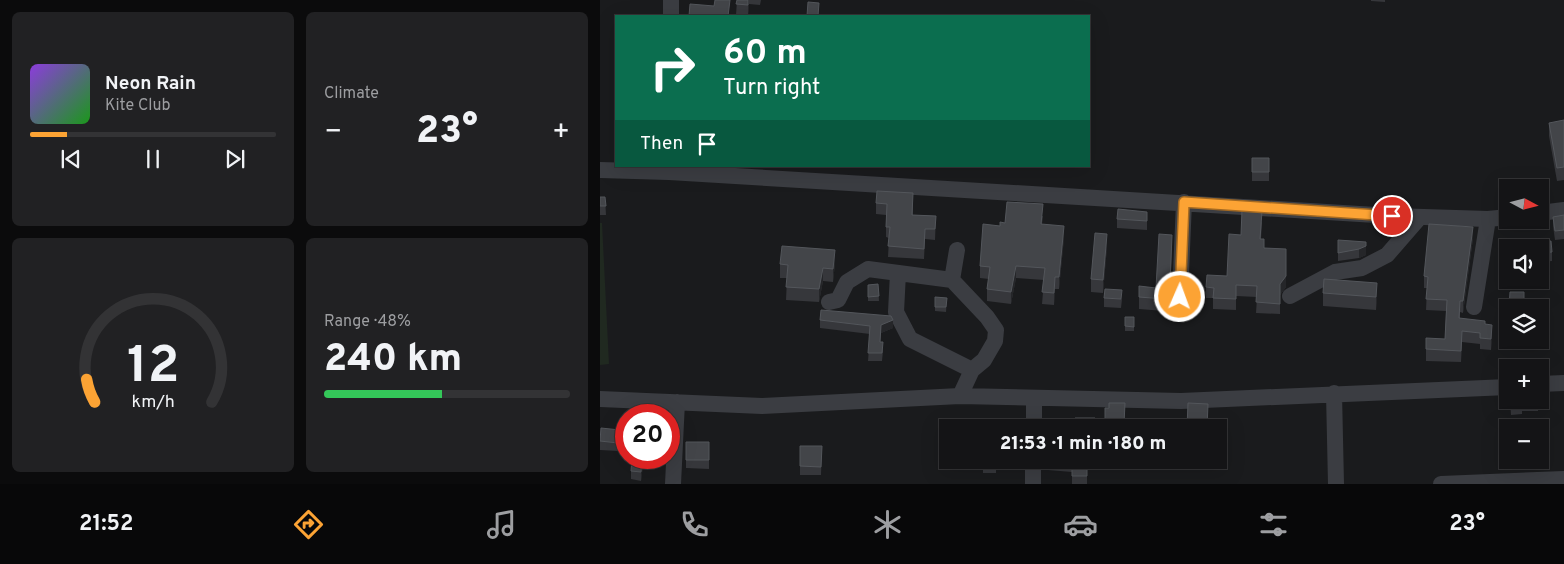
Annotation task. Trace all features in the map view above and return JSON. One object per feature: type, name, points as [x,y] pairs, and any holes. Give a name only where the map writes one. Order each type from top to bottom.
[{"type":"street","points":[[671,0],[671,15]]},
{"type":"street","points":[[600,170],[670,169],[1420,217],[1499,218]]},
{"type":"street","points":[[1180,297],[1184,202]]},
{"type":"street","points":[[1549,212],[1564,210]]},
{"type":"street","points":[[1290,296],[1334,272],[1362,268],[1387,255],[1420,217]]},
{"type":"street","points":[[1474,307],[1488,219]]},
{"type":"street","points":[[952,280],[957,250]]},
{"type":"street","points":[[829,302],[838,300],[847,282],[868,269],[952,280],[987,317],[996,330],[995,341],[984,360],[972,370],[960,396]]},
{"type":"street","points":[[898,273],[896,312],[910,339],[972,370]]},
{"type":"street","points":[[1549,384],[1564,383]]},
{"type":"street","points":[[600,398],[762,406],[960,396],[1181,401],[1499,387]]},
{"type":"street","points":[[1334,393],[1336,484]]},
{"type":"street","points":[[1034,399],[1034,419]]},
{"type":"street","points":[[673,484],[677,402]]},
{"type":"street","points":[[1033,469],[1033,484]]},
{"type":"street","points":[[1440,484],[1564,479]]},
{"type":"shaded area","points":[[600,223],[602,223],[609,364],[600,365]]},
{"type":"building","points":[[715,0],[730,0],[728,15],[689,15],[690,4],[714,6]]},
{"type":"building","points":[[737,0],[748,0],[748,5],[736,4]]},
{"type":"building","points":[[808,2],[819,3],[818,15],[807,15]]},
{"type":"building","points":[[1564,120],[1564,167],[1557,168],[1549,123]]},
{"type":"building","points":[[1252,158],[1269,158],[1269,172],[1252,172]]},
{"type":"building","points":[[877,191],[913,193],[912,215],[936,216],[935,229],[925,229],[924,249],[888,246],[890,227],[886,227],[887,204],[876,203]]},
{"type":"building","points":[[600,197],[605,197],[606,206],[600,206]]},
{"type":"building","points":[[1007,202],[1043,204],[1041,224],[1064,226],[1059,277],[1055,277],[1054,293],[1042,292],[1045,268],[1016,266],[1011,292],[987,289],[990,267],[980,266],[983,224],[1000,226],[1000,222],[1005,223]]},
{"type":"building","points":[[1118,209],[1147,212],[1147,221],[1117,219]]},
{"type":"building","points":[[1242,210],[1262,211],[1260,239],[1264,239],[1264,248],[1286,249],[1286,276],[1280,284],[1280,304],[1256,302],[1257,286],[1236,285],[1236,299],[1213,298],[1214,288],[1206,287],[1207,275],[1227,276],[1229,234],[1241,235]]},
{"type":"building","points":[[1564,215],[1564,230],[1555,231],[1553,217]]},
{"type":"building","points":[[1429,224],[1473,227],[1463,301],[1460,301],[1459,318],[1485,321],[1485,324],[1492,325],[1491,339],[1480,338],[1480,333],[1462,331],[1461,351],[1426,349],[1426,338],[1445,339],[1447,300],[1426,299],[1428,277],[1424,276]]},
{"type":"building","points":[[1095,233],[1107,234],[1103,280],[1091,279]]},
{"type":"building","points":[[1159,234],[1172,235],[1170,283],[1165,283],[1164,299],[1139,297],[1139,286],[1156,288]]},
{"type":"building","points":[[1338,240],[1366,242],[1366,246],[1338,253]]},
{"type":"building","points":[[1549,241],[1551,241],[1552,252],[1549,252]]},
{"type":"building","points":[[782,246],[835,250],[833,269],[823,268],[819,289],[786,287],[788,265],[780,264]]},
{"type":"building","points":[[1324,279],[1377,283],[1376,297],[1323,293]]},
{"type":"building","points":[[878,284],[879,296],[868,297],[868,285]]},
{"type":"building","points":[[1105,289],[1122,290],[1121,299],[1104,298]]},
{"type":"building","points":[[1510,292],[1524,292],[1524,299],[1510,299]]},
{"type":"building","points":[[935,297],[947,298],[946,307],[935,307]]},
{"type":"building","points":[[821,310],[891,316],[893,320],[881,325],[880,342],[883,342],[882,353],[868,353],[870,326],[820,320]]},
{"type":"building","points":[[1125,317],[1134,317],[1134,327],[1125,326]]},
{"type":"building","points":[[1109,403],[1125,403],[1124,419],[1105,419],[1105,408],[1109,408]]},
{"type":"building","points":[[1188,403],[1208,404],[1207,419],[1187,419]]},
{"type":"building","points":[[1075,418],[1095,418],[1095,419]]},
{"type":"building","points":[[601,428],[615,429],[615,443],[600,441]]},
{"type":"building","points":[[686,442],[709,442],[709,460],[686,460]]},
{"type":"building","points":[[800,446],[822,446],[821,467],[800,466]]},
{"type":"building","points":[[631,469],[641,469],[641,472],[631,471]]},
{"type":"building","points":[[1072,469],[1087,469],[1087,476],[1072,476]]},
{"type":"route","points":[[1180,297],[1184,202],[1392,216]]}]
